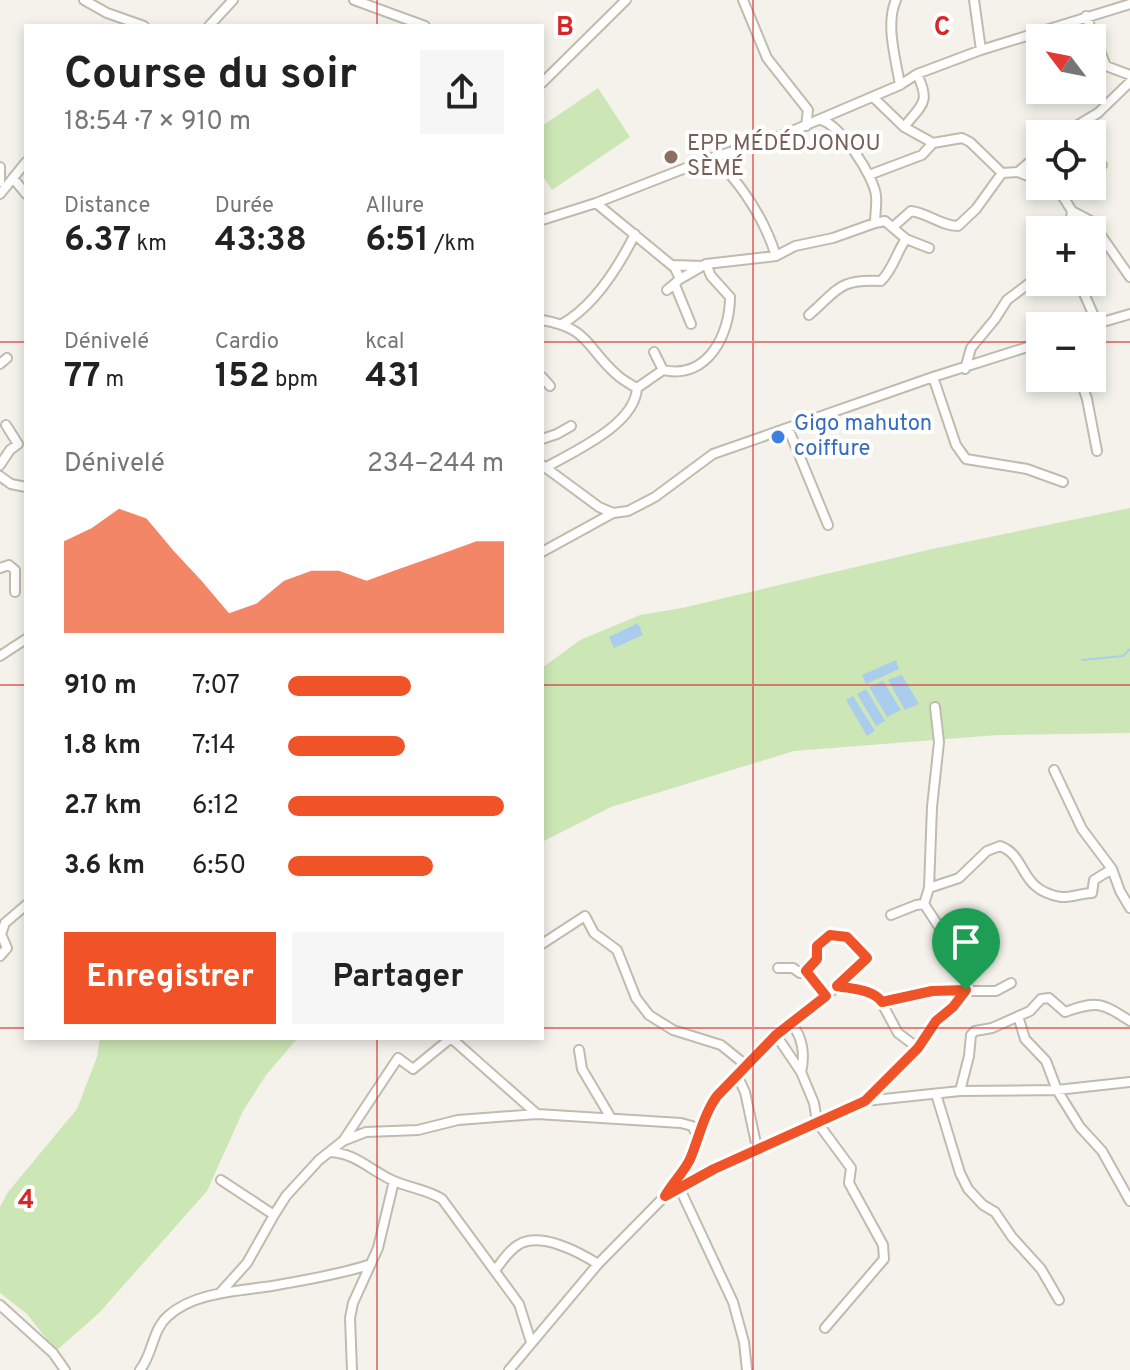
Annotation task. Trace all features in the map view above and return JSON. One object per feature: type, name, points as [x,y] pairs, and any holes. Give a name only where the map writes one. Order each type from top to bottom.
[{"type":"street","points":[[84,0],[107,13],[138,24]]},
{"type":"street","points":[[211,24],[233,0]]},
{"type":"street","points":[[354,0],[420,24]]},
{"type":"street","points":[[544,81],[626,0]]},
{"type":"street","points":[[743,0],[767,58],[808,110],[829,115]]},
{"type":"street","points":[[896,0],[892,9],[893,37],[900,85]]},
{"type":"street","points":[[974,0],[981,50]]},
{"type":"street","points":[[544,219],[806,126],[900,85],[917,74],[981,50],[1130,4]]},
{"type":"street","points":[[1086,16],[1105,64],[1130,75]]},
{"type":"street","points":[[904,127],[925,98],[917,74]]},
{"type":"street","points":[[1086,120],[1130,82]]},
{"type":"street","points":[[873,97],[904,127],[933,143]]},
{"type":"street","points":[[841,132],[840,117],[845,108]]},
{"type":"street","points":[[806,126],[808,110]]},
{"type":"street","points":[[819,120],[828,121],[841,132],[869,175],[885,223],[906,239],[929,248]]},
{"type":"street","points":[[869,175],[922,155],[933,143],[962,138],[1002,173],[1018,172],[1026,175]]},
{"type":"street","points":[[714,157],[745,192],[776,256]]},
{"type":"street","points":[[0,194],[24,164]]},
{"type":"street","points":[[1018,172],[1026,165]]},
{"type":"street","points":[[0,167],[0,182]]},
{"type":"street","points":[[772,245],[795,246],[833,238],[885,223],[911,211],[950,226],[958,226],[976,209],[1002,173]]},
{"type":"street","points":[[13,178],[24,192]]},
{"type":"street","points":[[1065,200],[1072,211],[1091,221],[1130,277]]},
{"type":"street","points":[[596,203],[671,265],[705,265],[776,256],[795,246]]},
{"type":"street","points":[[1071,216],[1072,211]]},
{"type":"street","points":[[562,324],[579,311],[609,276],[635,234]]},
{"type":"street","points":[[809,315],[834,291],[849,282],[862,279],[881,281],[893,267],[897,252],[906,239]]},
{"type":"street","points":[[671,265],[674,285],[691,324]]},
{"type":"street","points":[[674,285],[705,265]]},
{"type":"street","points":[[613,513],[599,507],[544,466],[614,427],[629,410],[637,388],[663,370],[678,372],[708,360],[720,343],[730,297],[705,265]]},
{"type":"street","points":[[965,369],[971,348],[1007,300],[1026,286]]},
{"type":"street","points":[[1106,320],[1130,314]]},
{"type":"street","points":[[544,320],[562,324],[585,338],[614,373],[637,388]]},
{"type":"street","points":[[544,551],[613,513],[628,511],[655,497],[693,471],[707,457],[933,377],[1026,348]]},
{"type":"street","points":[[654,352],[663,370]]},
{"type":"street","points":[[933,377],[956,445],[966,459],[1027,469],[1063,482]]},
{"type":"street","points":[[544,379],[550,386]]},
{"type":"street","points":[[1085,392],[1097,451]]},
{"type":"street","points":[[0,465],[10,450],[22,442],[6,425]]},
{"type":"street","points":[[544,438],[571,426]]},
{"type":"street","points":[[788,428],[828,525]]},
{"type":"street","points":[[0,476],[11,484],[24,487]]},
{"type":"street","points":[[0,568],[22,566]]},
{"type":"street","points":[[12,567],[15,592]]},
{"type":"street","points":[[0,656],[24,640]]},
{"type":"street","points":[[924,904],[929,888],[932,807],[939,742],[935,707]]},
{"type":"street","points":[[1054,770],[1082,829],[1112,869],[1130,908]]},
{"type":"street","points":[[929,888],[959,878],[987,851],[1000,846],[1008,850],[1036,888],[1061,897],[1092,893],[1094,880],[1112,869]]},
{"type":"street","points":[[891,915],[924,904]]},
{"type":"street","points":[[865,1101],[918,1048],[936,1021],[953,1007],[966,990],[966,968],[924,904]]},
{"type":"street","points":[[0,956],[7,948],[1,934],[5,923],[24,907]]},
{"type":"street","points":[[544,943],[585,916],[594,933],[617,950],[636,998],[649,1015],[673,1030],[721,1045],[747,1066]]},
{"type":"street","points":[[665,1196],[688,1162],[709,1108],[737,1075],[776,1035],[792,1025],[867,958],[845,936],[824,937],[817,946],[817,959],[806,971],[800,973],[793,968],[778,968]]},
{"type":"street","points":[[806,971],[826,996]]},
{"type":"street","points":[[882,1002],[932,991],[996,991],[1011,983]]},
{"type":"street","points":[[837,986],[878,996],[898,1033],[918,1048]]},
{"type":"street","points":[[960,1091],[971,1035],[1034,1009],[1041,999],[1049,998],[1065,1012],[1095,1003],[1130,1021]]},
{"type":"street","points":[[1018,1016],[1025,1039],[1046,1061],[1057,1090],[1080,1127],[1102,1151],[1130,1201]]},
{"type":"street","points":[[792,1025],[801,1037],[804,1058],[801,1072]]},
{"type":"street","points":[[776,1035],[801,1072],[814,1103],[817,1122],[851,1168],[849,1183],[883,1245],[884,1259],[825,1328]]},
{"type":"street","points":[[219,1293],[247,1263],[286,1196],[319,1160],[343,1141],[398,1058],[413,1069],[449,1040]]},
{"type":"street","points":[[453,1040],[537,1114]]},
{"type":"street","points":[[579,1050],[586,1077],[611,1118]]},
{"type":"street","points":[[737,1075],[745,1092],[757,1148]]},
{"type":"street","points":[[509,1370],[598,1264],[665,1196],[757,1148],[865,1101],[960,1091],[1057,1090],[1130,1082]]},
{"type":"street","points":[[936,1094],[960,1173],[968,1189],[983,1205],[995,1212],[1012,1237],[1041,1269],[1059,1300]]},
{"type":"street","points":[[343,1141],[366,1132],[418,1130],[458,1120],[537,1114],[681,1123],[692,1126],[698,1137]]},
{"type":"street","points":[[330,1152],[345,1152],[394,1181],[442,1199],[519,1304],[531,1342]]},
{"type":"street","points":[[221,1180],[274,1215]]},
{"type":"street","points":[[352,1370],[350,1318],[356,1291],[381,1238],[394,1181]]},
{"type":"street","points":[[679,1187],[733,1302],[744,1342],[747,1370]]},
{"type":"street","points":[[495,1270],[518,1245],[530,1242],[572,1248],[598,1264]]},
{"type":"street","points":[[140,1370],[147,1361],[158,1330],[169,1315],[181,1306],[219,1293],[277,1285],[368,1265]]},
{"type":"street","points":[[0,1305],[53,1353],[65,1370]]},
{"type":"green space","points":[[598,88],[630,137],[552,190],[544,178],[544,125]]},
{"type":"green space","points":[[1130,508],[1130,733],[998,735],[794,751],[611,807],[544,841],[544,667],[580,640],[640,615],[682,608],[932,549]]},
{"type":"green space","points":[[100,1040],[296,1040],[266,1075],[243,1111],[207,1191],[99,1313],[56,1351],[27,1314],[0,1293],[0,1207],[8,1192],[77,1109],[97,1057]]},
{"type":"water","points":[[638,623],[643,635],[614,648],[609,637]]},
{"type":"water","points":[[896,660],[899,669],[866,684],[862,675]]},
{"type":"water","points":[[902,675],[919,704],[905,710],[888,680]]},
{"type":"water","points":[[883,681],[901,710],[887,717],[869,687]]},
{"type":"water","points":[[866,689],[885,721],[876,726],[857,694]]},
{"type":"water","points":[[853,696],[875,731],[867,736],[846,700]]},
{"type":"waterway","points":[[1082,660],[1123,656],[1130,649]]},
{"type":"place","name":"EPP MÉDÉDJONOU SÈMÉ","points":[[671,157]]},
{"type":"place","name":"Gigo mahuton coiffure","points":[[778,437]]},
{"type":"route","points":[[845,936],[867,958],[837,986],[868,992],[878,996],[882,1002],[932,991],[966,990],[953,1007],[936,1021],[918,1048],[865,1101],[757,1148],[665,1196],[688,1162],[709,1108],[717,1096],[776,1035],[826,996],[806,971],[817,959],[816,947],[824,937],[845,936]]}]
